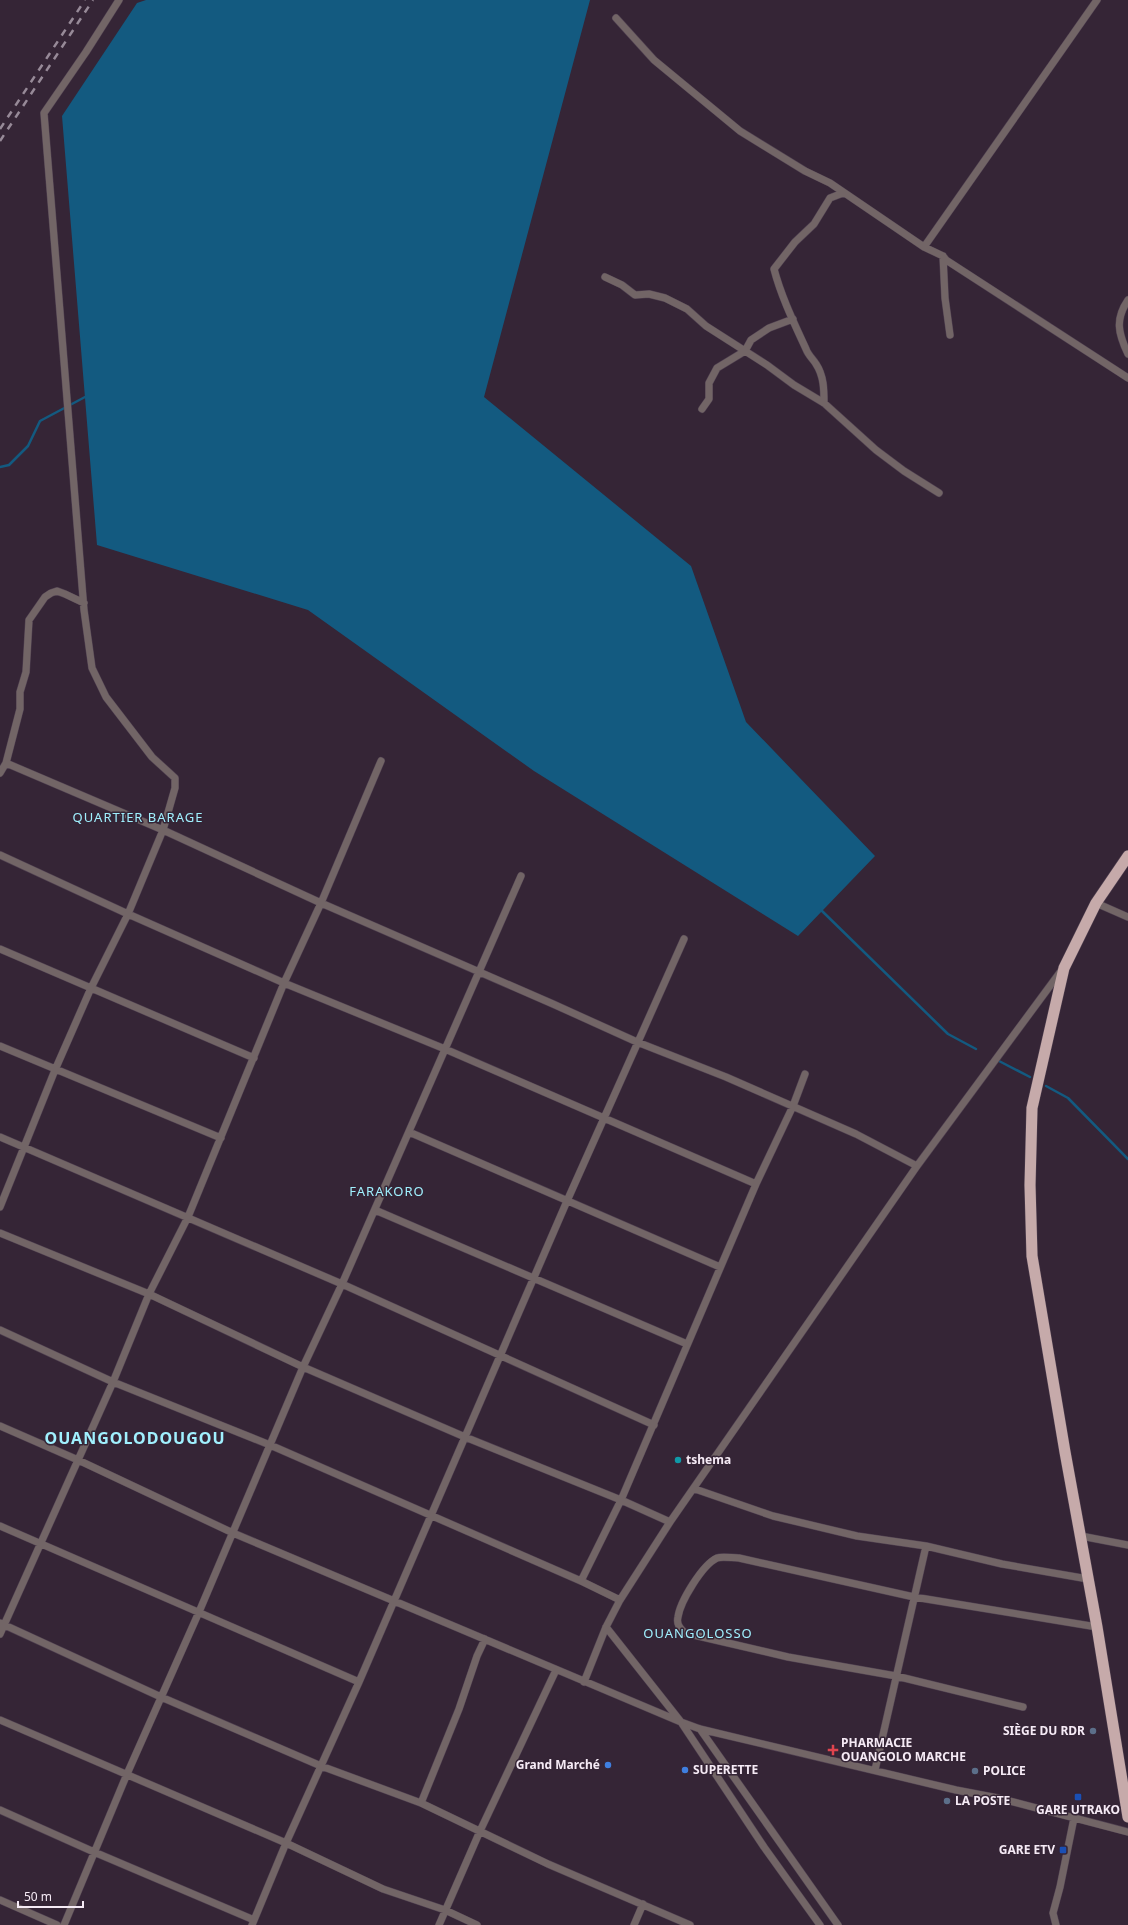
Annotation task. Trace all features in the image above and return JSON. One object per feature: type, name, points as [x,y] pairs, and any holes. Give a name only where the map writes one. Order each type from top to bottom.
[{"type":"highway","points":[[1128,856],[1096,903],[1064,968],[1032,1108],[1030,1185],[1032,1256],[1048,1360],[1097,1627],[1128,1817]]},
{"type":"street","points":[[0,1207],[55,1070],[91,988],[128,914],[163,830],[175,788],[175,778],[152,757],[106,696],[92,668],[84,603],[44,113],[86,52],[119,0]]},
{"type":"street","points":[[924,247],[1097,0]]},
{"type":"street","points":[[616,18],[654,60],[740,131],[805,171],[830,183],[924,247],[943,256],[946,260],[1128,378]]},
{"type":"street","points":[[824,403],[823,382],[817,365],[808,354],[778,283],[774,269],[795,242],[814,224],[830,198],[843,193]]},
{"type":"street","points":[[943,256],[945,298],[950,335]]},
{"type":"street","points":[[605,277],[622,285],[635,295],[649,294],[665,298],[687,309],[706,326],[794,385],[824,403],[876,450],[904,471],[939,493]]},
{"type":"street","points":[[1128,300],[1121,310],[1118,320],[1128,354]]},
{"type":"street","points":[[702,409],[709,399],[710,383],[717,368],[745,351],[751,340],[769,328],[793,319]]},
{"type":"street","points":[[0,773],[6,763],[20,709],[20,692],[26,672],[29,620],[45,597],[51,593],[57,592],[65,594],[84,603]]},
{"type":"street","points":[[0,1634],[2,1624],[113,1382],[149,1294],[188,1217],[284,983],[321,903],[381,761]]},
{"type":"street","points":[[6,763],[163,830],[321,903],[637,1042],[793,1106],[856,1134],[917,1166]]},
{"type":"street","points":[[0,855],[284,983],[445,1049],[756,1184]]},
{"type":"street","points":[[64,1925],[127,1774],[199,1612],[303,1367],[375,1210],[521,876]]},
{"type":"street","points":[[1096,903],[1128,917]]},
{"type":"street","points":[[0,1810],[253,1923],[286,1843],[359,1682],[567,1201],[684,939]]},
{"type":"street","points":[[0,950],[254,1058]]},
{"type":"street","points":[[584,1682],[606,1627],[620,1600],[670,1522],[695,1489],[917,1166],[1064,968]]},
{"type":"street","points":[[0,1046],[221,1138]]},
{"type":"street","points":[[581,1581],[621,1500],[756,1184],[793,1106],[805,1074]]},
{"type":"street","points":[[409,1132],[720,1267]]},
{"type":"street","points":[[0,1137],[342,1284],[654,1425]]},
{"type":"street","points":[[375,1210],[687,1344]]},
{"type":"street","points":[[0,1233],[149,1294],[303,1367],[465,1437],[621,1500],[670,1522]]},
{"type":"street","points":[[0,1330],[113,1382],[270,1445],[430,1517],[581,1581],[620,1600]]},
{"type":"street","points":[[0,1426],[78,1460],[233,1533],[584,1682],[700,1729],[956,1790],[998,1798],[1128,1832]]},
{"type":"street","points":[[695,1489],[773,1516],[857,1536],[926,1546],[1002,1564],[1088,1579]]},
{"type":"street","points":[[0,1526],[359,1682]]},
{"type":"street","points":[[1081,1536],[1128,1546]]},
{"type":"street","points":[[875,1770],[926,1546]]},
{"type":"street","points":[[1023,1707],[896,1676],[788,1657],[685,1634],[678,1626],[678,1618],[691,1588],[705,1566],[718,1558],[738,1558],[914,1597],[1097,1627]]},
{"type":"street","points":[[2,1624],[161,1697],[321,1766],[421,1804],[548,1864],[690,1925]]},
{"type":"street","points":[[606,1627],[681,1722],[764,1847],[818,1924]]},
{"type":"street","points":[[421,1804],[459,1709],[477,1656],[485,1639]]},
{"type":"street","points":[[439,1925],[480,1831],[556,1670]]},
{"type":"street","points":[[0,1720],[286,1843],[383,1889],[445,1910],[476,1925]]},
{"type":"street","points":[[700,1729],[838,1925]]},
{"type":"street","points":[[1056,1925],[1053,1913],[1060,1887],[1074,1818]]},
{"type":"street","points":[[0,1900],[57,1925]]},
{"type":"street","points":[[634,1925],[643,1904]]},
{"type":"water","points":[[146,0],[590,0],[484,397],[691,566],[746,722],[875,856],[798,936],[534,771],[308,610],[97,545],[62,116],[137,3]]},
{"type":"waterway","points":[[0,467],[9,465],[28,446],[40,421],[85,397]]},
{"type":"waterway","points":[[821,910],[948,1034],[976,1049]]},
{"type":"waterway","points":[[999,1061],[1030,1077]]},
{"type":"waterway","points":[[1046,1086],[1068,1098],[1128,1159]]},
{"type":"railway","points":[[0,129],[85,0]]},
{"type":"railway","points":[[0,141],[93,0]]},
{"type":"place","name":"tshema","points":[[678,1460]]},
{"type":"place","name":"SIÈGE DU RDR","points":[[1093,1731]]},
{"type":"place","name":"PHARMACIE OUANGOLO MARCHE","points":[[833,1750]]},
{"type":"place","name":"Grand Marché","points":[[608,1765]]},
{"type":"place","name":"SUPERETTE","points":[[685,1770]]},
{"type":"place","name":"POLICE","points":[[975,1771]]},
{"type":"place","name":"GARE UTRAKO","points":[[1078,1797]]},
{"type":"place","name":"LA POSTE","points":[[947,1801]]},
{"type":"place","name":"GARE ETV","points":[[1063,1850]]},
{"type":"district","name":"QUARTIER BARAGE","points":[[138,817]]},
{"type":"district","name":"FARAKORO","points":[[387,1191]]},
{"type":"district","name":"OUANGOLODOUGOU","points":[[135,1438]]},
{"type":"district","name":"OUANGOLOSSO","points":[[698,1633]]}]
